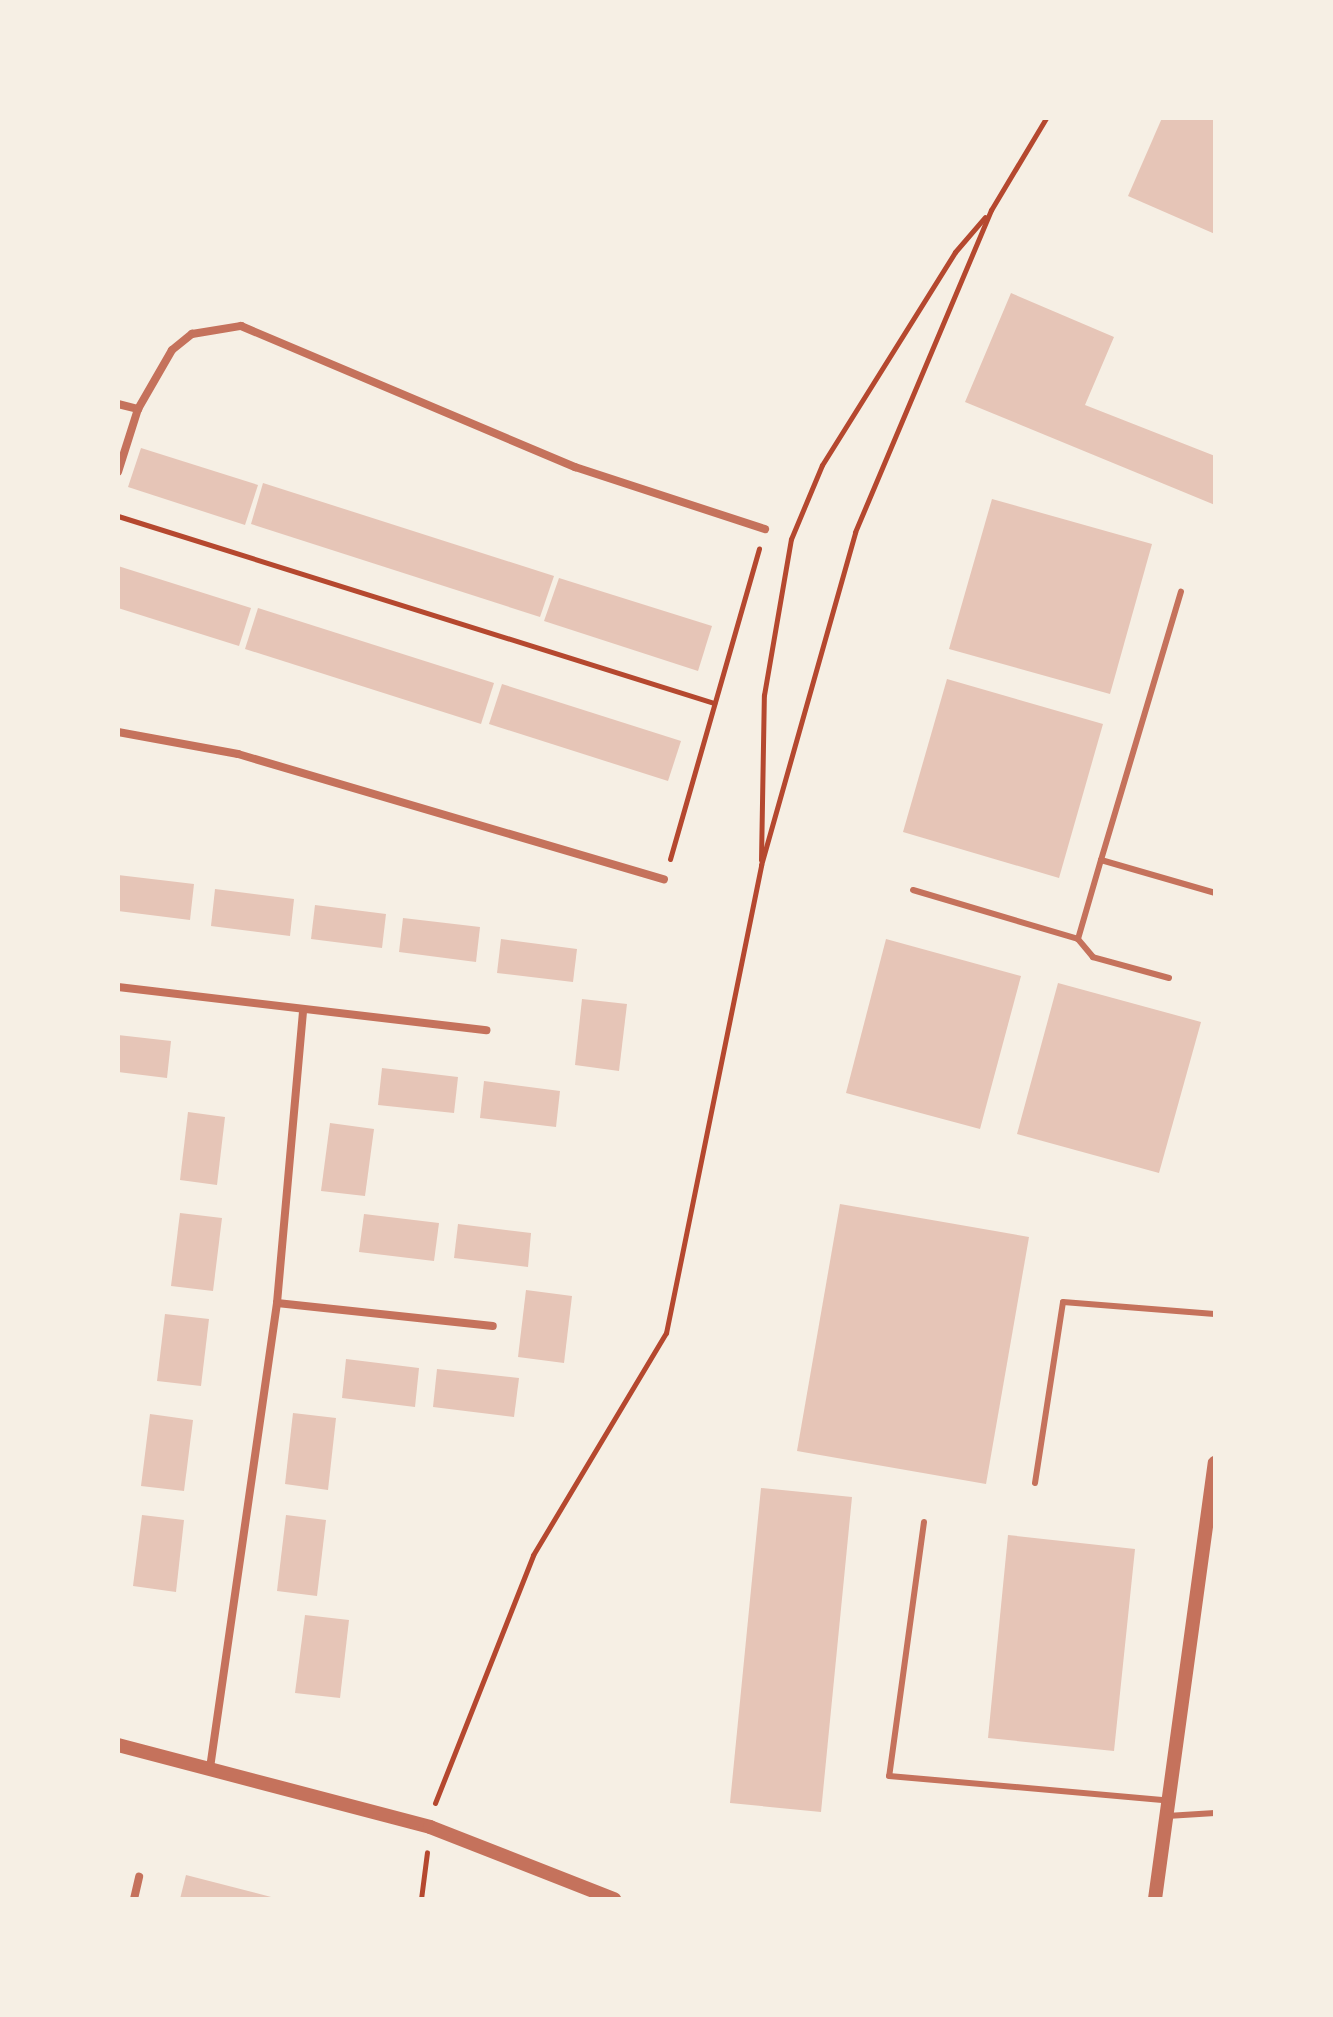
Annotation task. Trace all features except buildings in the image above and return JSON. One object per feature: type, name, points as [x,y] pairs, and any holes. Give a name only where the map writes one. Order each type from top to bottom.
[{"type":"street","points":[[118,472],[138,409],[172,350],[192,334],[241,326],[575,467],[765,529]]},
{"type":"street","points":[[118,404],[138,409]]},
{"type":"street","points":[[118,732],[238,754],[664,879]]},
{"type":"street","points":[[118,987],[486,1030]]},
{"type":"street","points":[[210,1768],[277,1303],[303,1011]]},
{"type":"street","points":[[277,1303],[493,1326]]},
{"type":"street","points":[[1155,1899],[1165,1800],[1215,1463]]},
{"type":"street","points":[[118,1745],[430,1827],[614,1899]]},
{"type":"street","points":[[134,1899],[139,1877]]},
{"type":"lane","points":[[1078,939],[1181,592]]},
{"type":"lane","points":[[1101,860],[1215,893]]},
{"type":"lane","points":[[913,890],[1078,939],[1093,957],[1169,978]]},
{"type":"lane","points":[[1035,1483],[1063,1302],[1215,1314]]},
{"type":"lane","points":[[924,1522],[889,1776],[1165,1800]]},
{"type":"lane","points":[[1164,1817],[1215,1813]]},
{"type":"path","points":[[761,865],[764,695],[791,539],[822,465],[896,343],[991,210],[1046,118]]},
{"type":"path","points":[[421,1899],[430,1827],[445,1765],[533,1555],[666,1333],[761,865],[855,532],[991,210]]},
{"type":"path","points":[[118,516],[714,703]]},
{"type":"path","points":[[664,879],[765,529]]}]
